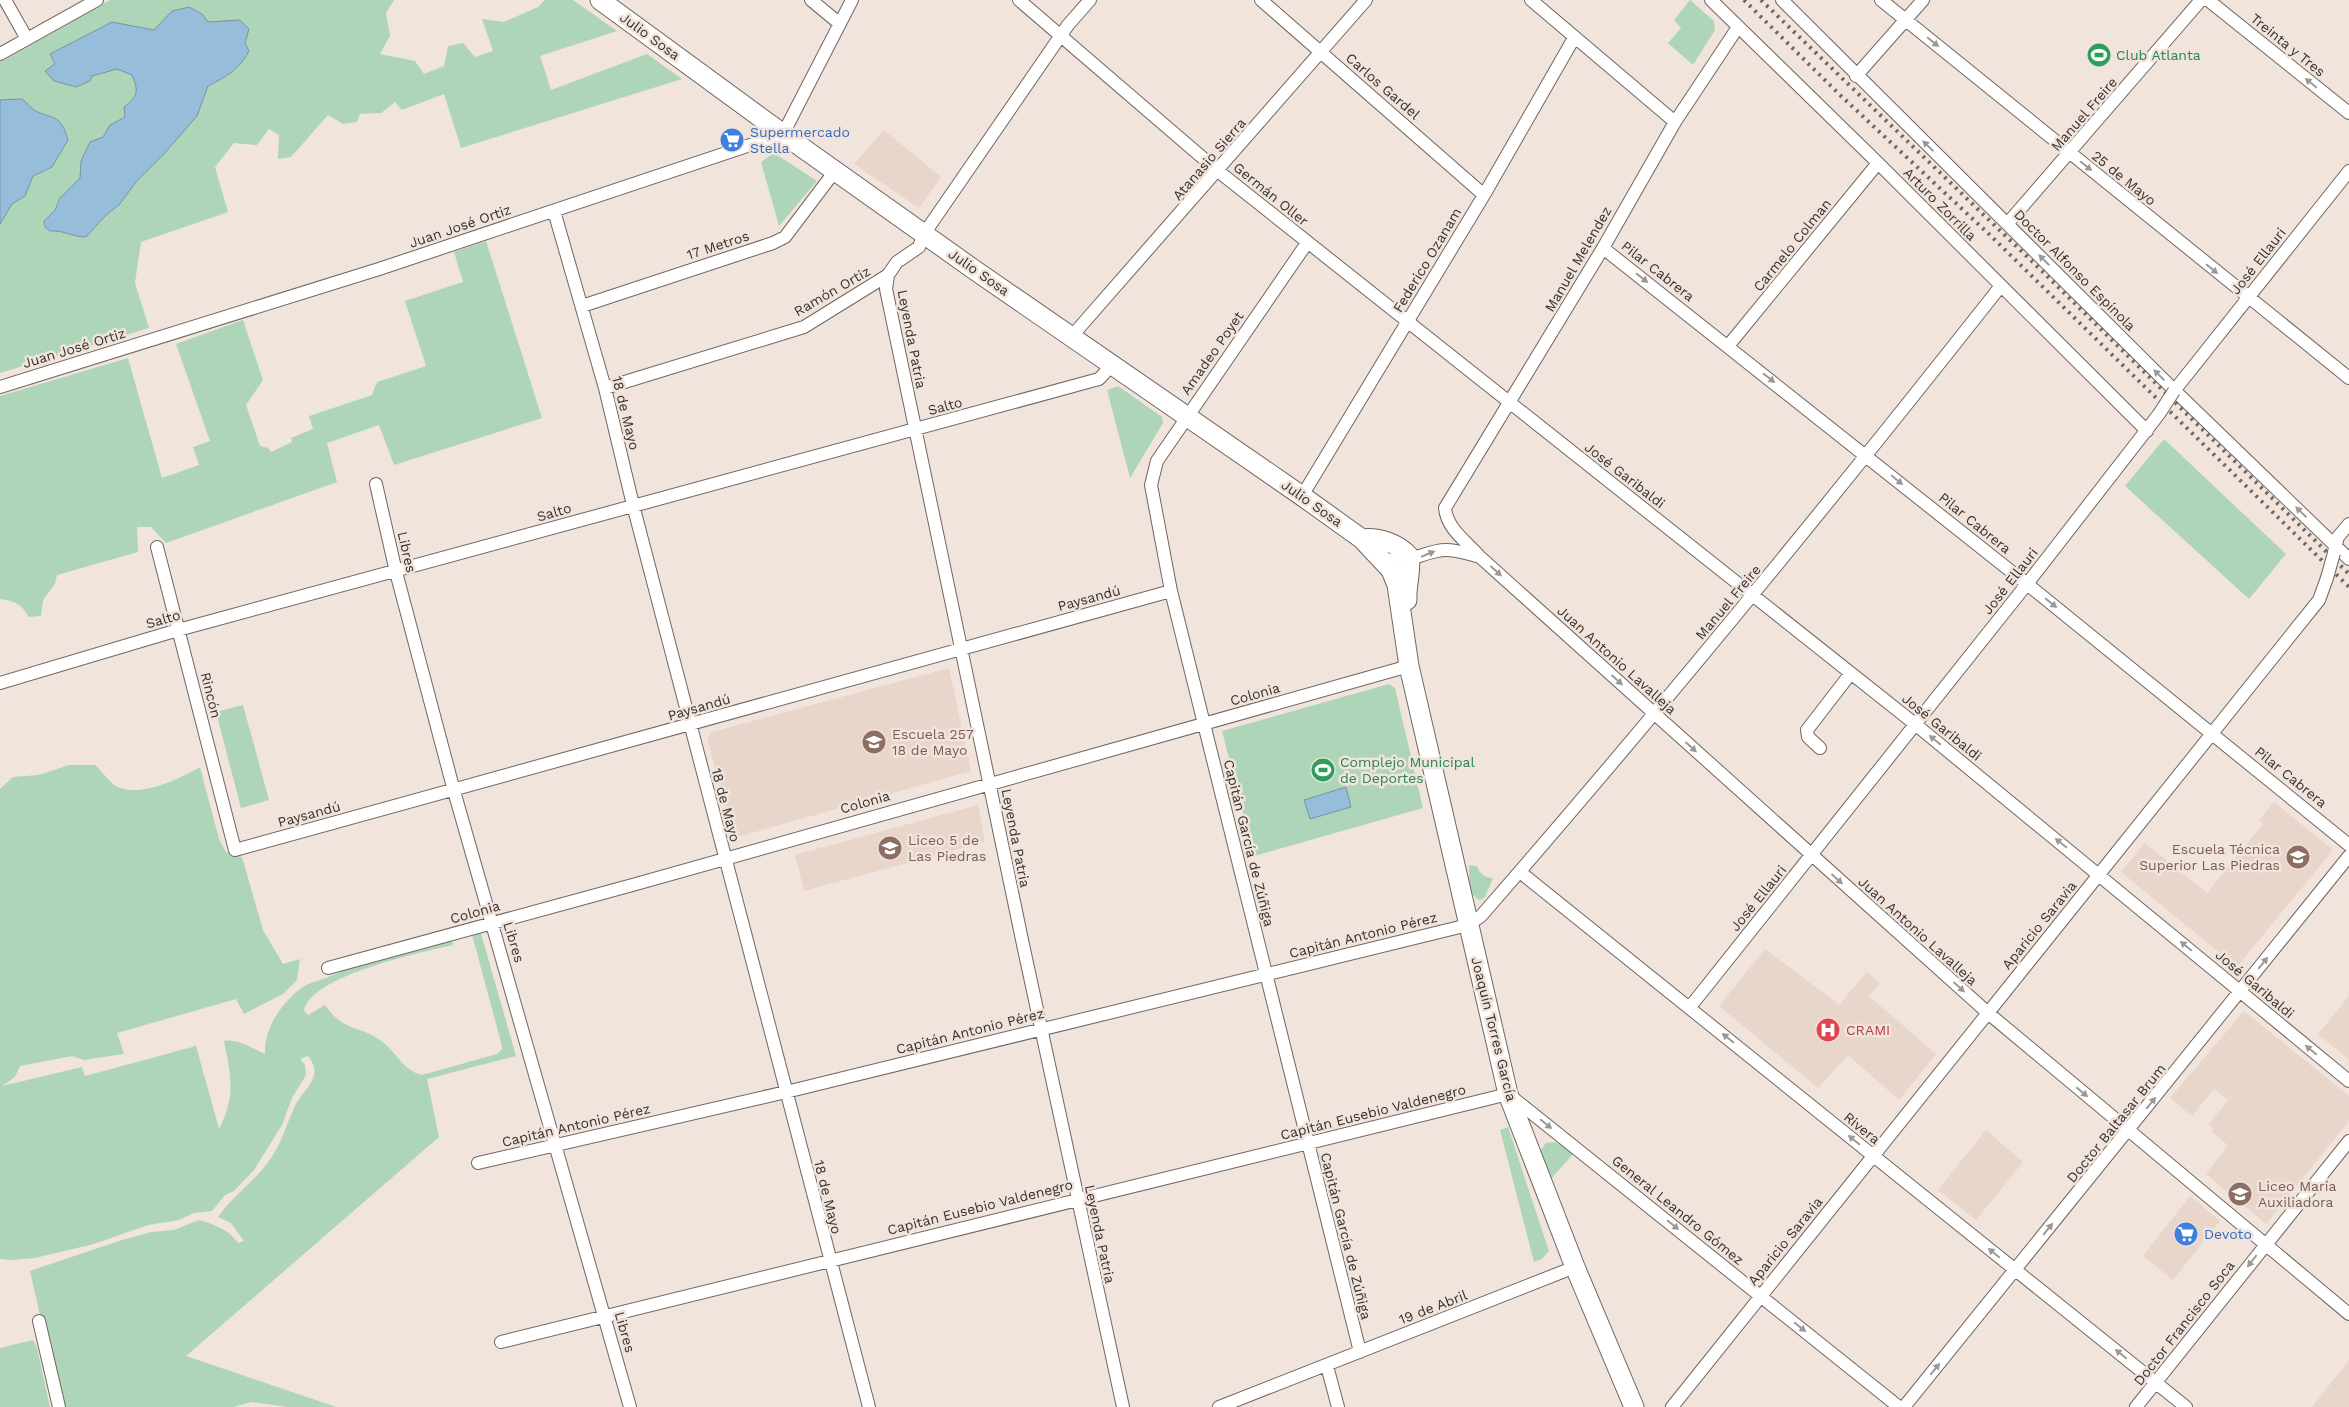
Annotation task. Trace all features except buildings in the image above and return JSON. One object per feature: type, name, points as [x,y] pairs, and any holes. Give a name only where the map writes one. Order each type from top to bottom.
[{"type":"street","points":[[5,0],[27,39]]},
{"type":"street","points":[[0,54],[97,0]]},
{"type":"street","name":"Julio Sosa","points":[[600,0],[924,234],[1362,539]]},
{"type":"street","points":[[811,0],[840,24]]},
{"type":"street","points":[[783,134],[852,0]]},
{"type":"street","name":"Germán Oller","points":[[1019,0],[1218,171],[1510,403]]},
{"type":"street","name":"Ramón Ortiz","points":[[605,388],[804,327],[888,275],[897,262],[919,247],[924,234],[1061,36],[1090,0]]},
{"type":"street","name":"Carlos Gardel","points":[[1261,0],[1484,195]]},
{"type":"street","name":"Atanasio Sierra","points":[[1072,336],[1366,0]]},
{"type":"street","points":[[1531,0],[1675,122]]},
{"type":"street","name":"Arturo Zorrilla","points":[[1710,0],[1878,163],[2000,287],[2147,431]]},
{"type":"street","name":"Doctor Alfonso Espínola","points":[[1782,0],[1856,76],[2008,224],[2335,550],[2349,559]]},
{"type":"street","name":"25 de Mayo","points":[[1881,0],[2349,378]]},
{"type":"street","points":[[1856,76],[1923,0]]},
{"type":"street","name":"Manuel Freire","points":[[2008,224],[2201,0]]},
{"type":"street","name":"Treinta y Tres","points":[[2208,0],[2349,113]]},
{"type":"street","name":"Manuel Melendez","points":[[1445,508],[1604,248],[1675,122],[1738,27]]},
{"type":"street","name":"Federico Ozanam","points":[[1302,496],[1484,195],[1574,38]]},
{"type":"street","name":"Juan José Ortiz","points":[[0,387],[379,270],[783,134]]},
{"type":"street","name":"Carmelo Colman","points":[[1728,346],[1878,163]]},
{"type":"street","name":"17 Metros","points":[[582,306],[774,243],[785,237],[835,171]]},
{"type":"street","name":"José Ellauri","points":[[1690,1007],[2027,584],[2147,431],[2175,391],[2349,171]]},
{"type":"street","name":"18 de Mayo","points":[[554,211],[605,388],[633,505],[724,857],[869,1407]]},
{"type":"street","name":"Amadeo Poyet","points":[[1151,485],[1157,461],[1307,243]]},
{"type":"street","name":"Pilar Cabrera","points":[[1604,248],[2213,733],[2349,845]]},
{"type":"street","name":"Leyenda Patria","points":[[888,275],[886,289],[915,430],[1123,1407]]},
{"type":"street","name":"Manuel Freire","points":[[1468,925],[1481,916],[1520,872],[1655,714],[1867,456],[2000,287]]},
{"type":"street","name":"Salto","points":[[0,683],[178,630],[1099,379],[1112,365]]},
{"type":"street","name":"José Garibaldi","points":[[1510,403],[1915,724],[2349,1081]]},
{"type":"street","name":"Libres","points":[[376,484],[396,572],[454,791],[630,1407]]},
{"type":"street","name":"Capitán García de Zúñiga","points":[[1151,485],[1171,590],[1360,1352]]},
{"type":"street","name":"Juan Antonio Lavalleja","points":[[1445,508],[1446,519],[1452,528],[1480,557],[1811,856],[1988,1013],[2349,1314]]},
{"type":"street","name":"Aparicio Saravia","points":[[1672,1407],[2319,600],[2338,537],[2349,524]]},
{"type":"street","points":[[1362,539],[1371,538],[1390,543],[1406,552],[1410,561]]},
{"type":"street","name":"Joaquín Torres García","points":[[1362,539],[1391,570],[1397,585],[1409,666],[1508,1094],[1575,1267],[1634,1407]]},
{"type":"street","name":"Rincón","points":[[157,547],[235,850]]},
{"type":"street","name":"Juan Antonio Lavalleja","points":[[1381,558],[1410,561],[1437,551],[1447,550],[1480,557]]},
{"type":"street","name":"Joaquín Torres García","points":[[1409,666],[1406,585],[1410,561]]},
{"type":"street","name":"Paysandú","points":[[235,850],[454,791],[1171,590]]},
{"type":"street","name":"Colonia","points":[[328,968],[1409,666]]},
{"type":"street","points":[[1820,748],[1808,737],[1807,730],[1851,673]]},
{"type":"street","name":"Doctor Baltasar Brum","points":[[1904,1407],[2129,1131],[2349,856]]},
{"type":"street","name":"Rivera","points":[[1520,872],[2186,1407]]},
{"type":"street","name":"Capitán Antonio Pérez","points":[[478,1163],[786,1092],[1468,925]]},
{"type":"street","name":"Capitán Eusebio Valdenegro","points":[[501,1342],[1077,1198],[1508,1094]]},
{"type":"street","name":"General Leandro Gómez","points":[[1508,1094],[1899,1407]]},
{"type":"street","name":"Doctor Francisco Soca","points":[[2136,1407],[2349,1141]]},
{"type":"street","name":"19 de Abril","points":[[1219,1407],[1575,1267]]},
{"type":"street","points":[[38,1321],[59,1407]]},
{"type":"street","points":[[1327,1366],[1338,1407]]},
{"type":"shaded area","points":[[884,130],[941,177],[919,208],[854,164]]},
{"type":"shaded area","name":"Escuela 257 18 de Mayo","points":[[949,668],[971,771],[734,838],[707,738],[712,732]]},
{"type":"shaded area","points":[[2274,802],[2333,850],[2237,967],[2121,872],[2145,843],[2207,893],[2263,824],[2259,820]]},
{"type":"shaded area","name":"Liceo 5 de Las Piedras","points":[[978,805],[985,842],[804,891],[795,855]]},
{"type":"shaded area","name":"CRAMI","points":[[1765,949],[1839,1005],[1867,972],[1880,983],[1869,996],[1936,1054],[1899,1100],[1848,1055],[1818,1088],[1719,1006]]},
{"type":"shaded area","points":[[2349,996],[2349,1060],[2318,1034]]},
{"type":"shaded area","points":[[2244,1011],[2349,1096],[2349,1121],[2266,1224],[2206,1174],[2228,1145],[2211,1132],[2214,1129],[2208,1125],[2228,1100],[2214,1089],[2192,1116],[2170,1098]]},
{"type":"shaded area","points":[[1986,1130],[2023,1162],[1976,1220],[1938,1190]]},
{"type":"shaded area","points":[[2190,1196],[2220,1221],[2173,1280],[2143,1256]]},
{"type":"shaded area","points":[[2349,1360],[2349,1407],[2312,1407]]},
{"type":"green space","points":[[110,0],[394,0],[386,13],[390,36],[380,54],[415,61],[424,74],[444,66],[448,46],[463,43],[475,57],[493,51],[482,19],[504,22],[538,7],[545,0],[573,0],[617,31],[540,56],[551,90],[647,54],[682,79],[461,148],[444,94],[402,110],[395,102],[381,113],[360,114],[357,122],[343,124],[328,115],[291,157],[278,159],[279,135],[269,129],[257,145],[234,143],[215,167],[228,212],[141,242],[135,283],[149,328],[0,373],[0,61]]},
{"type":"green space","points":[[1690,0],[1714,21],[1715,30],[1693,65],[1668,43],[1681,28],[1674,20]]},
{"type":"green space","points":[[774,153],[817,181],[779,226],[761,162]]},
{"type":"green space","points":[[486,241],[542,418],[394,465],[379,425],[327,443],[337,482],[166,543],[151,527],[137,527],[138,552],[57,575],[55,584],[43,600],[41,616],[29,617],[18,604],[0,599],[0,396],[128,358],[162,478],[199,465],[193,447],[210,441],[176,344],[243,320],[263,380],[246,405],[260,446],[268,448],[271,452],[292,442],[291,438],[313,429],[309,416],[372,395],[377,382],[426,366],[405,301],[463,282],[454,252]]},
{"type":"green space","points":[[1118,386],[1162,417],[1163,423],[1130,478],[1107,390]]},
{"type":"green space","points":[[2164,439],[2286,554],[2249,599],[2125,486]]},
{"type":"green space","name":"Complejo Municipal de Deportes","points":[[1389,684],[1395,688],[1423,808],[1254,856],[1222,731]]},
{"type":"green space","points":[[243,705],[269,800],[241,808],[216,712]]},
{"type":"green space","points":[[69,765],[95,765],[116,786],[127,790],[138,790],[160,785],[200,767],[219,839],[226,852],[242,857],[263,930],[283,964],[300,959],[297,980],[283,994],[244,1014],[236,999],[117,1033],[124,1054],[84,1060],[72,1056],[20,1066],[15,1077],[2,1086],[82,1067],[85,1076],[196,1046],[219,1129],[228,1107],[231,1086],[224,1041],[240,1042],[265,1054],[267,1036],[275,1018],[286,1002],[303,987],[358,965],[451,936],[453,945],[369,967],[326,986],[312,997],[304,1010],[308,1015],[325,1005],[339,1021],[376,1037],[389,1047],[405,1066],[422,1075],[497,1054],[502,1049],[501,1042],[471,931],[480,930],[516,1056],[427,1079],[439,1137],[186,1356],[336,1407],[287,1407],[252,1402],[233,1407],[56,1407],[42,1324],[30,1271],[122,1240],[151,1232],[174,1230],[199,1220],[226,1231],[238,1243],[244,1241],[231,1223],[218,1217],[271,1158],[295,1106],[314,1076],[313,1063],[308,1056],[300,1059],[305,1065],[306,1075],[292,1098],[282,1125],[254,1170],[234,1191],[225,1195],[212,1211],[194,1213],[179,1220],[148,1225],[94,1244],[35,1258],[0,1259],[0,789],[13,777],[39,775]]},
{"type":"green space","points":[[1469,865],[1477,866],[1483,875],[1493,878],[1485,897],[1480,900],[1476,898],[1471,890]]},
{"type":"green space","points":[[1508,1127],[1549,1251],[1542,1259],[1534,1262],[1500,1130]]},
{"type":"green space","points":[[1555,1142],[1574,1153],[1550,1180],[1540,1151],[1546,1143]]},
{"type":"green space","points":[[33,1340],[37,1348],[50,1407],[0,1407],[0,1348]]},
{"type":"water","points":[[189,7],[202,14],[208,22],[240,20],[249,29],[245,43],[249,51],[232,72],[208,86],[197,116],[136,182],[119,205],[106,215],[86,237],[50,231],[45,227],[44,221],[55,210],[60,198],[80,178],[81,161],[90,142],[103,137],[110,125],[125,117],[124,107],[135,97],[136,86],[132,75],[117,69],[92,76],[90,81],[76,87],[54,81],[45,71],[55,64],[50,54],[112,22],[154,30],[172,11]]},
{"type":"water","points":[[22,99],[34,110],[59,121],[68,140],[52,167],[33,176],[25,196],[12,204],[0,224],[0,100]]},
{"type":"water","points":[[1346,787],[1351,807],[1310,819],[1304,800]]},
{"type":"railway","points":[[1744,0],[1840,95],[1991,236],[2349,587]]},
{"type":"railway","points":[[1761,0],[2042,271],[2349,574]]},
{"type":"place","name":"Club Atlanta","points":[[2099,55]]},
{"type":"place","name":"Supermercado Stella","points":[[732,140]]},
{"type":"place","name":"Escuela 257 18 de Mayo","points":[[874,742]]},
{"type":"place","name":"Complejo Municipal de Deportes","points":[[1323,770]]},
{"type":"place","name":"Liceo 5 de Las Piedras","points":[[890,848]]},
{"type":"place","name":"Escuela Técnica Superior Las Piedras","points":[[2298,857]]},
{"type":"place","name":"CRAMI","points":[[1828,1030]]},
{"type":"place","name":"Liceo María Auxiliadora","points":[[2240,1194]]},
{"type":"place","name":"Devoto","points":[[2186,1234]]}]
